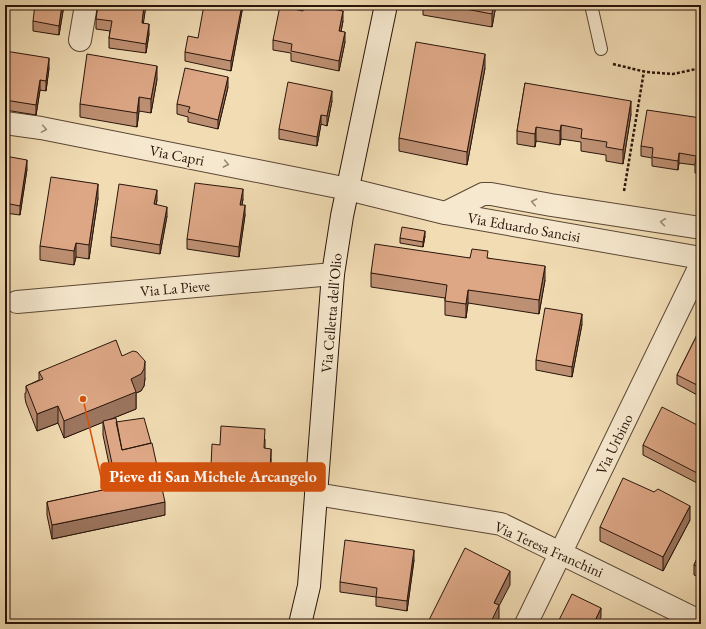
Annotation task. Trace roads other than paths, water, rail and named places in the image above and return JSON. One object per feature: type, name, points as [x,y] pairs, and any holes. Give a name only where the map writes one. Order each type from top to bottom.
[{"type":"street","points":[[80,40],[86,5]]},
{"type":"street","name":"Via Celletta dell'Olio","points":[[300,624],[309,586],[333,274],[348,188],[386,5]]},
{"type":"street","name":"Via Capri","points":[[5,123],[41,128],[348,188]]},
{"type":"street","name":"Via Eduardo Sancisi","points":[[348,188],[445,213],[701,258]]},
{"type":"street","points":[[445,213],[483,194],[491,194],[701,228]]},
{"type":"street","name":"Via Urbino","points":[[526,624],[562,553],[701,264]]},
{"type":"street","name":"Via La Pieve","points":[[17,302],[333,274]]},
{"type":"street","name":"Via Teresa Franchini","points":[[316,494],[501,524],[701,622]]},
{"type":"lane","points":[[591,5],[601,49]]},
{"type":"place","name":"Pieve di San Michele Arcangelo","points":[[83,399]]}]
